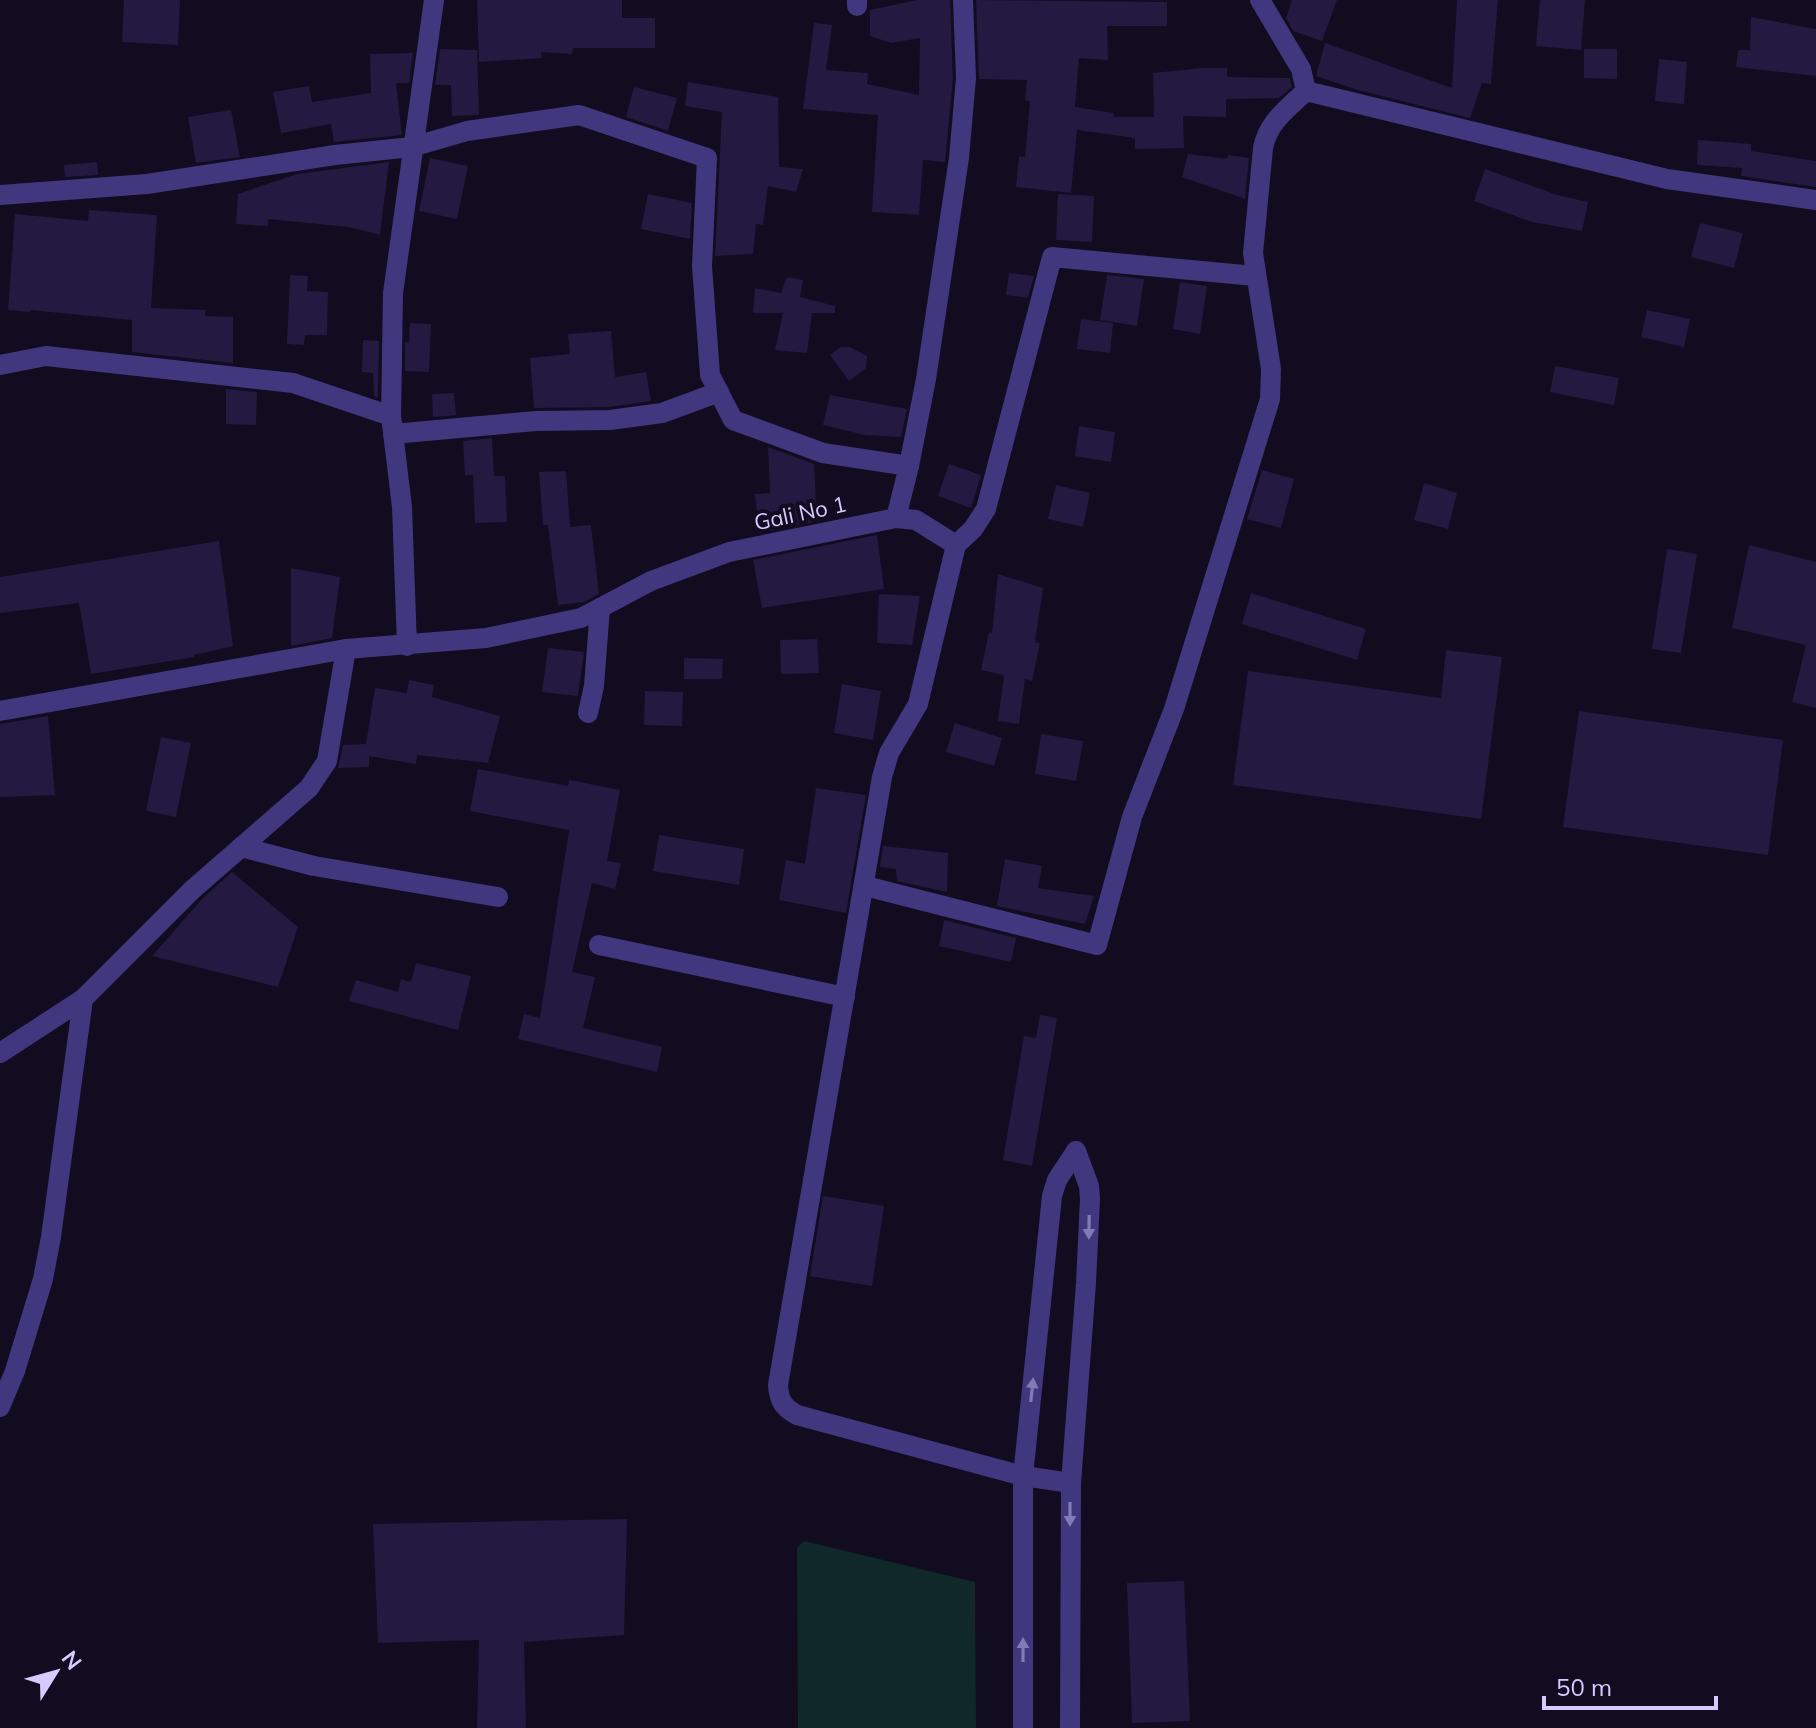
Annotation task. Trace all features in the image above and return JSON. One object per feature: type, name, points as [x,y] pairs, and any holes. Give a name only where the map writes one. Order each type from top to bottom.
[{"type":"street","points":[[407,646],[402,507],[392,425],[393,293],[434,0]]},
{"type":"street","points":[[956,545],[916,520],[896,518],[926,379],[959,158],[966,78],[963,0]]},
{"type":"street","points":[[1260,0],[1301,69],[1306,91]]},
{"type":"street","points":[[1306,91],[1655,177],[1816,200]]},
{"type":"street","points":[[865,886],[1097,945],[1132,817],[1174,709],[1270,399],[1271,369],[1253,253],[1266,135],[1273,121],[1306,91]]},
{"type":"street","points":[[0,195],[147,184],[335,155],[412,147],[467,131],[579,115],[707,158],[702,266],[710,375],[733,420],[823,453],[909,466]]},
{"type":"street","points":[[1071,1483],[1023,1476],[797,1415],[785,1408],[779,1397],[778,1385],[882,777],[889,753],[918,704],[956,545],[973,529],[986,509],[1052,257],[1255,276]]},
{"type":"street","points":[[0,365],[46,356],[293,383],[392,425],[623,418],[662,413],[719,392]]},
{"type":"street","name":"Gali No 1","points":[[0,711],[346,649],[486,638],[581,618],[651,581],[729,552],[896,518]]},
{"type":"street","points":[[588,713],[595,676],[600,608]]},
{"type":"street","points":[[0,1053],[83,999],[192,890],[309,788],[327,761],[346,649]]},
{"type":"street","points":[[241,847],[314,866],[498,897]]},
{"type":"street","points":[[599,945],[845,997]]},
{"type":"street","points":[[0,1407],[27,1335],[43,1279],[83,999]]},
{"type":"street","points":[[1023,1728],[1023,1476],[1052,1196],[1057,1180],[1076,1151],[1089,1186],[1090,1199],[1071,1483],[1070,1728]]},
{"type":"green space","points":[[804,1541],[975,1582],[976,1728],[798,1728],[797,1548]]},
{"type":"building","points":[[124,0],[180,0],[178,45],[122,42]]},
{"type":"building","points":[[477,0],[622,0],[622,18],[655,18],[655,48],[573,48],[572,54],[541,52],[542,58],[479,62]]},
{"type":"building","points":[[917,0],[950,0],[953,78],[945,162],[923,160],[919,215],[872,212],[878,115],[803,109],[814,23],[832,25],[826,70],[868,73],[867,84],[919,95],[920,38],[891,43],[870,36],[870,10]]},
{"type":"building","points":[[976,0],[1167,2],[1167,26],[1107,26],[1108,60],[1079,58],[1075,107],[1114,113],[1113,117],[1154,117],[1153,73],[1202,68],[1227,68],[1227,77],[1290,78],[1292,87],[1279,98],[1226,99],[1226,117],[1183,116],[1184,148],[1135,149],[1135,138],[1077,130],[1071,193],[1016,187],[1019,156],[1025,157],[1030,101],[1025,100],[1027,80],[979,79]]},
{"type":"building","points":[[1292,0],[1337,0],[1322,41],[1293,31],[1286,18]]},
{"type":"building","points":[[1457,0],[1498,0],[1491,84],[1482,83],[1470,118],[1358,90],[1316,76],[1325,43],[1452,88]]},
{"type":"building","points":[[1540,0],[1585,0],[1581,50],[1536,46]]},
{"type":"building","points":[[1751,17],[1816,29],[1816,76],[1736,67],[1738,50],[1750,50]]},
{"type":"building","points":[[440,49],[477,50],[479,115],[452,116],[451,85],[435,85]]},
{"type":"building","points":[[1584,49],[1617,49],[1617,79],[1584,78]]},
{"type":"building","points":[[413,53],[409,83],[396,83],[402,135],[334,142],[331,124],[281,133],[273,92],[309,86],[312,102],[371,93],[370,54]]},
{"type":"building","points":[[1659,59],[1687,62],[1684,104],[1655,101]]},
{"type":"building","points":[[688,82],[778,97],[779,167],[803,169],[796,192],[768,186],[763,225],[756,224],[753,254],[715,256],[722,112],[685,106]]},
{"type":"building","points":[[634,87],[677,98],[668,131],[626,117]]},
{"type":"building","points":[[231,110],[240,157],[196,163],[188,117]]},
{"type":"building","points":[[1698,140],[1751,144],[1751,151],[1816,161],[1816,187],[1741,176],[1742,168],[1697,165]]},
{"type":"building","points":[[1188,154],[1227,159],[1228,155],[1249,158],[1245,199],[1182,177]]},
{"type":"building","points":[[430,158],[468,166],[457,219],[419,211]]},
{"type":"building","points":[[97,162],[98,175],[65,177],[64,165]]},
{"type":"building","points":[[389,162],[380,235],[349,227],[268,219],[268,226],[236,224],[238,194],[297,174]]},
{"type":"building","points":[[1485,169],[1557,195],[1588,202],[1582,231],[1532,222],[1474,201]]},
{"type":"building","points":[[648,194],[692,203],[690,239],[641,229]]},
{"type":"building","points":[[1058,194],[1094,196],[1092,242],[1056,240]]},
{"type":"building","points":[[89,210],[157,215],[151,308],[205,310],[205,316],[233,317],[233,363],[132,352],[132,320],[8,310],[15,214],[88,221]]},
{"type":"building","points":[[1700,223],[1743,233],[1734,268],[1691,257]]},
{"type":"building","points":[[1009,273],[1034,276],[1028,298],[1006,295]]},
{"type":"building","points":[[290,275],[308,276],[307,291],[328,292],[327,335],[305,335],[304,345],[287,344]]},
{"type":"building","points":[[1107,275],[1144,279],[1137,326],[1100,320]]},
{"type":"building","points":[[787,277],[803,280],[800,297],[835,306],[835,313],[812,313],[807,353],[775,350],[783,313],[753,313],[755,288],[781,293]]},
{"type":"building","points":[[1180,282],[1207,286],[1200,334],[1173,329]]},
{"type":"building","points":[[1647,310],[1690,319],[1684,347],[1641,337]]},
{"type":"building","points":[[1081,319],[1113,323],[1110,353],[1077,349]]},
{"type":"building","points":[[410,323],[431,324],[429,372],[405,371],[405,342],[409,343]]},
{"type":"building","points":[[611,331],[615,377],[646,372],[651,401],[609,407],[534,408],[530,358],[570,354],[568,334]]},
{"type":"building","points":[[363,340],[379,341],[378,398],[374,396],[373,373],[362,372]]},
{"type":"building","points":[[841,347],[850,347],[867,356],[866,368],[849,381],[830,355]]},
{"type":"building","points":[[1555,366],[1619,378],[1614,405],[1550,392]]},
{"type":"building","points":[[226,389],[257,392],[256,425],[226,424]]},
{"type":"building","points":[[454,393],[456,415],[433,417],[432,394]]},
{"type":"building","points":[[830,395],[907,409],[901,437],[865,435],[823,425]]},
{"type":"building","points":[[1079,426],[1115,432],[1111,462],[1075,456]]},
{"type":"building","points":[[492,438],[494,476],[505,476],[507,522],[475,523],[473,475],[465,475],[463,441]]},
{"type":"building","points":[[768,447],[814,464],[816,502],[822,502],[823,520],[759,533],[755,494],[770,493]]},
{"type":"building","points":[[949,464],[981,475],[971,508],[938,496]]},
{"type":"building","points":[[1262,470],[1294,479],[1281,528],[1247,519]]},
{"type":"building","points":[[566,471],[570,527],[591,525],[599,594],[584,602],[558,605],[548,525],[543,525],[539,472]]},
{"type":"building","points":[[1424,483],[1457,493],[1448,529],[1414,520]]},
{"type":"building","points":[[1056,485],[1090,493],[1083,527],[1048,519]]},
{"type":"building","points":[[877,535],[884,589],[762,608],[753,560]]},
{"type":"building","points":[[219,541],[233,646],[194,657],[91,674],[79,603],[0,613],[0,577]]},
{"type":"building","points":[[1749,545],[1816,562],[1816,708],[1792,702],[1806,645],[1732,628]]},
{"type":"building","points":[[1667,549],[1697,554],[1681,653],[1652,649]]},
{"type":"building","points":[[291,568],[340,577],[332,638],[291,646]]},
{"type":"building","points":[[998,574],[1043,588],[1035,642],[1040,643],[1032,681],[1025,679],[1019,724],[998,721],[1004,675],[981,670],[989,632],[992,633]]},
{"type":"building","points":[[1251,593],[1366,629],[1357,660],[1242,624]]},
{"type":"building","points":[[879,594],[920,596],[912,645],[877,643]]},
{"type":"building","points":[[817,639],[819,673],[781,674],[780,640]]},
{"type":"building","points":[[548,648],[584,652],[578,696],[542,692]]},
{"type":"building","points":[[1446,650],[1502,657],[1481,819],[1233,785],[1248,671],[1441,698]]},
{"type":"building","points":[[684,658],[723,659],[722,679],[684,679]]},
{"type":"building","points":[[409,680],[434,685],[432,697],[500,716],[488,763],[417,755],[416,764],[369,756],[369,767],[338,768],[343,745],[366,744],[375,688],[407,693]]},
{"type":"building","points":[[842,684],[881,691],[873,740],[834,733]]},
{"type":"building","points":[[645,691],[683,692],[682,726],[644,725]]},
{"type":"building","points":[[1579,711],[1783,740],[1768,855],[1563,827]]},
{"type":"building","points":[[48,716],[55,795],[0,797],[0,724]]},
{"type":"building","points":[[955,723],[1002,738],[994,766],[946,752]]},
{"type":"building","points":[[1041,734],[1083,741],[1076,781],[1035,774]]},
{"type":"building","points":[[161,737],[191,743],[176,817],[146,811]]},
{"type":"building","points":[[478,769],[568,786],[569,780],[620,790],[607,861],[621,863],[615,889],[592,883],[572,972],[595,977],[583,1028],[662,1047],[657,1072],[518,1039],[524,1014],[540,1018],[569,830],[470,811]]},
{"type":"building","points":[[816,788],[866,795],[846,913],[779,900],[786,860],[805,864]]},
{"type":"building","points":[[659,835],[744,849],[739,885],[653,871]]},
{"type":"building","points":[[883,846],[948,853],[947,892],[897,881],[896,869],[880,867]]},
{"type":"building","points":[[1005,859],[1042,866],[1038,888],[1094,896],[1085,924],[997,906]]},
{"type":"building","points":[[232,872],[298,927],[278,987],[152,956],[202,899]]},
{"type":"building","points":[[944,920],[1016,938],[1011,962],[939,946]]},
{"type":"building","points":[[416,963],[471,976],[458,1030],[349,1001],[356,980],[398,992],[401,979],[411,982]]},
{"type":"building","points":[[1040,1015],[1057,1018],[1032,1166],[1003,1160],[1024,1036],[1036,1038]]},
{"type":"building","points":[[823,1196],[884,1206],[872,1286],[810,1276]]},
{"type":"building","points":[[627,1519],[624,1635],[524,1642],[526,1728],[477,1728],[479,1640],[378,1643],[373,1524]]},
{"type":"building","points":[[1184,1581],[1190,1721],[1132,1723],[1127,1583]]}]
